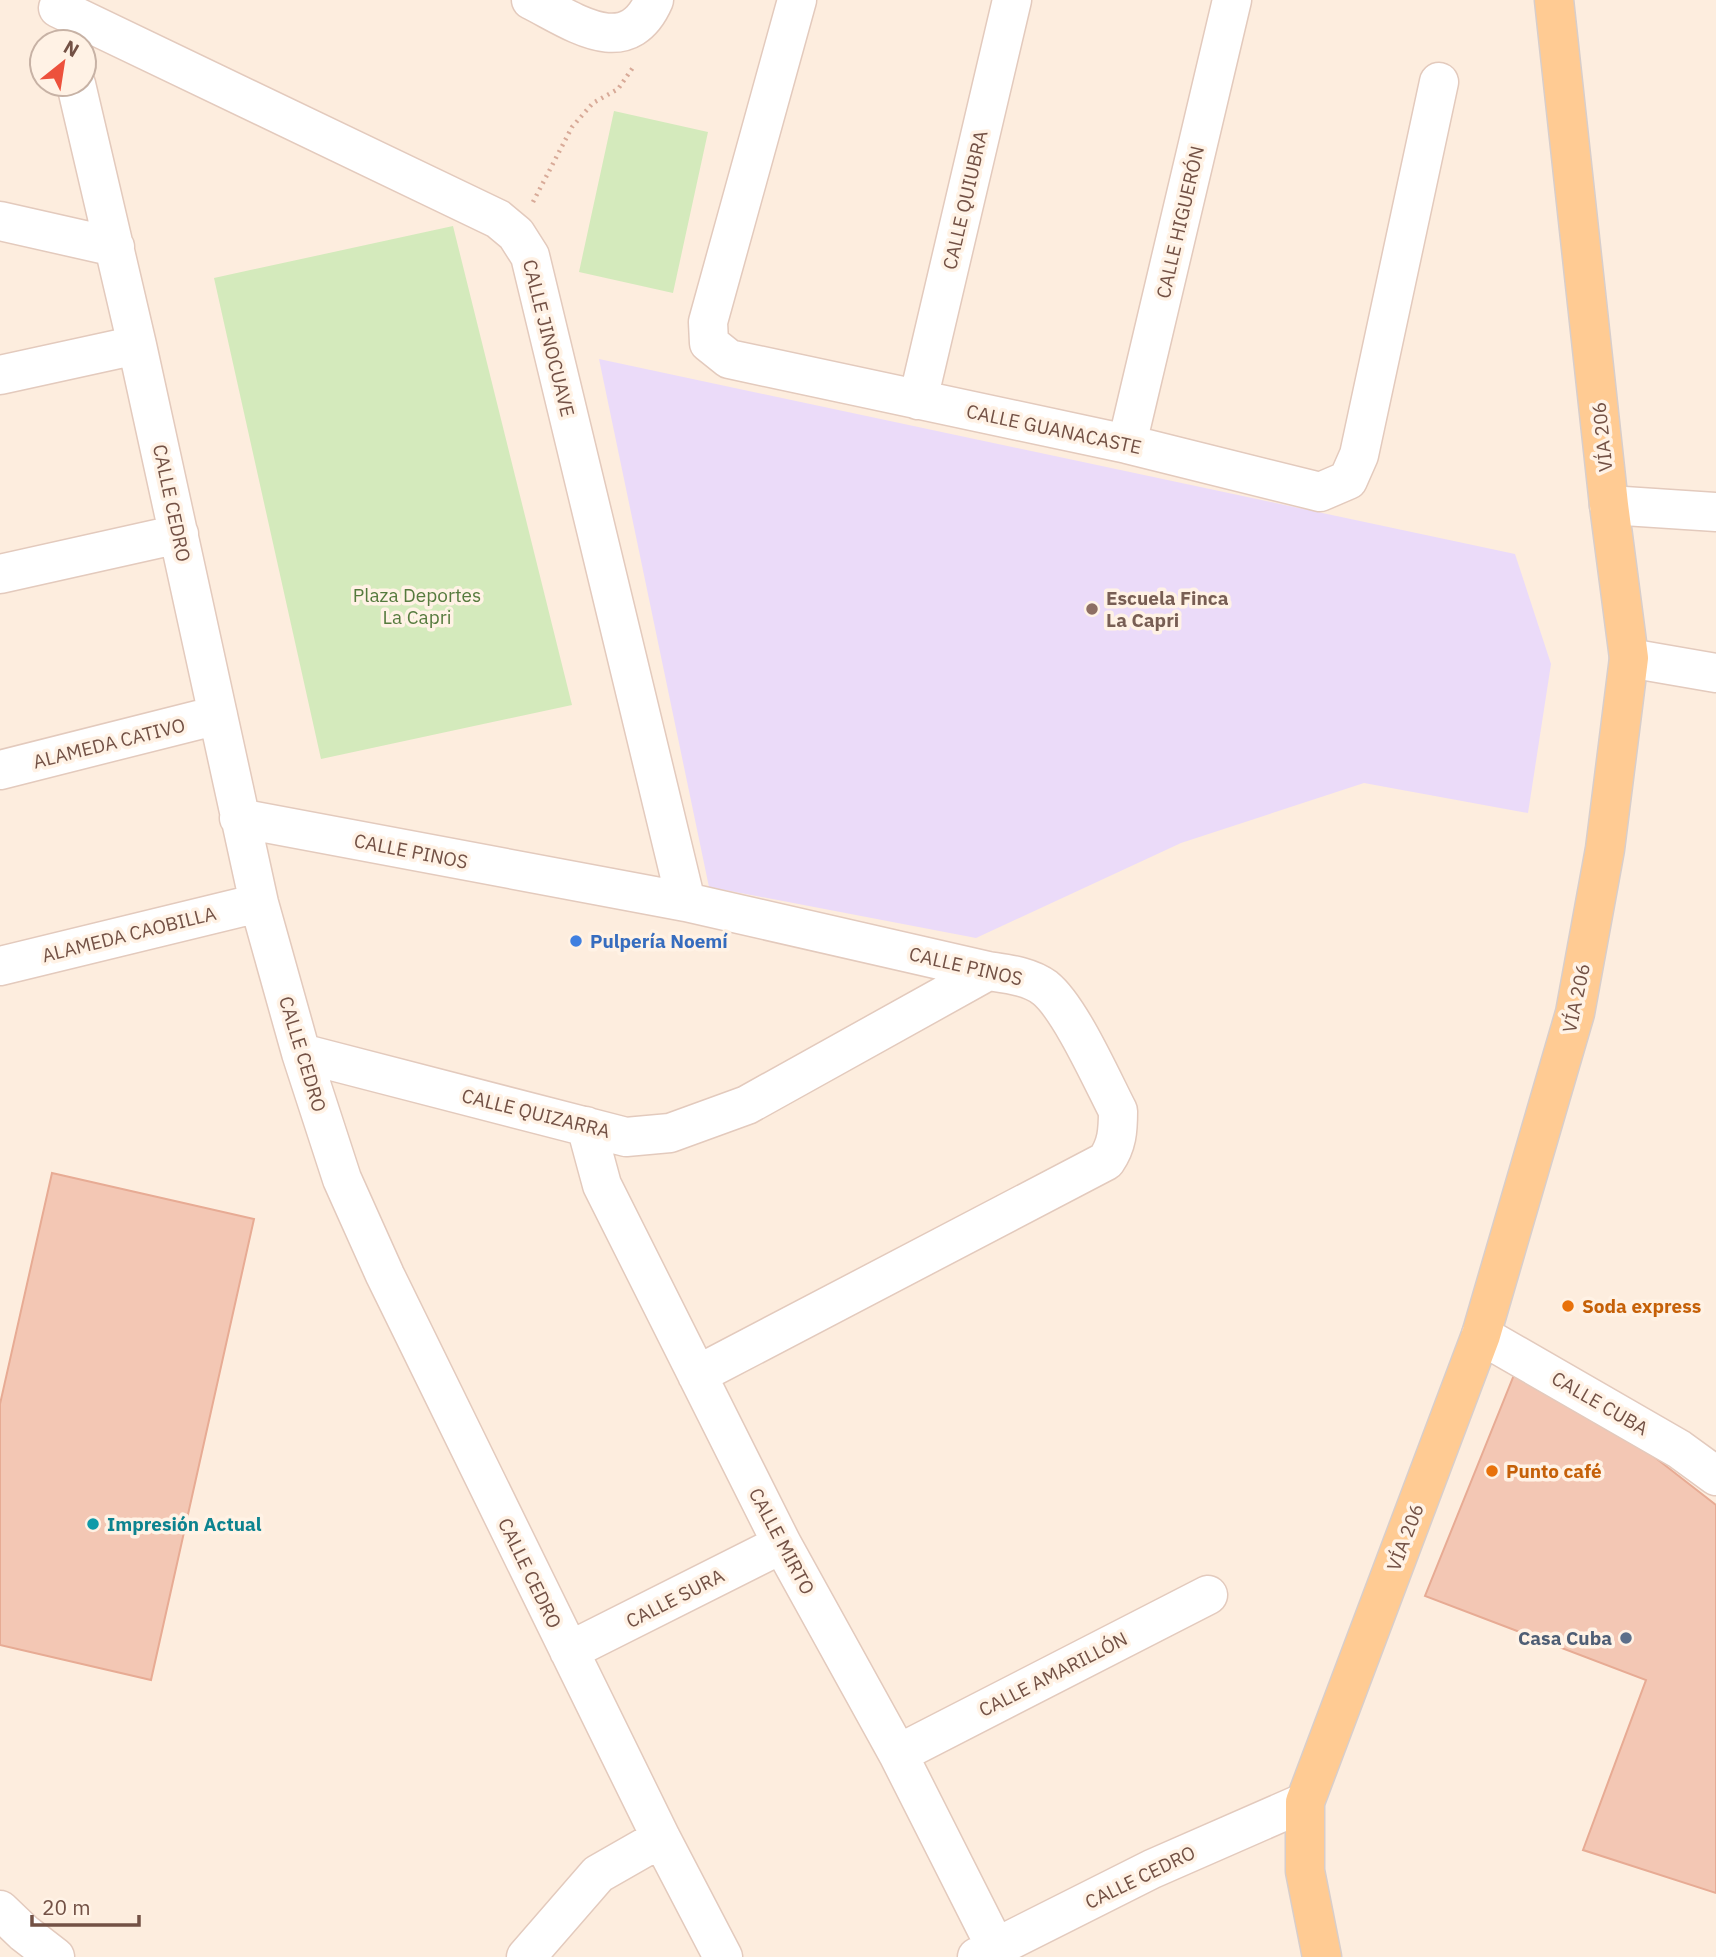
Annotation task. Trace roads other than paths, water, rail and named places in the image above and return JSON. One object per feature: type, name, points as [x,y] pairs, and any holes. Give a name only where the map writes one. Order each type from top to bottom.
[{"type":"main road","name":"VÍA 206","points":[[1322,1957],[1305,1871],[1305,1802],[1481,1335],[1575,1013],[1605,849],[1629,658],[1549,1]]},
{"type":"street","points":[[531,0],[588,28],[610,34],[628,31],[651,7]]},
{"type":"street","name":"CALLE GUANACASTE","points":[[797,0],[708,322],[709,343],[729,359],[1127,444],[1320,492],[1348,480],[1359,455],[1439,82]]},
{"type":"street","name":"CALLE QUIUBRA","points":[[918,400],[1012,0]]},
{"type":"street","name":"CALLE HIGUERÓN","points":[[1127,444],[1232,0]]},
{"type":"street","name":"CALLE JINOCUAVE","points":[[61,17],[498,219],[516,234],[530,256],[686,902]]},
{"type":"street","name":"CALLE CEDRO","points":[[79,98],[137,345],[259,903],[301,1053],[342,1179],[385,1275],[569,1651],[723,1957]]},
{"type":"street","points":[[0,221],[115,247]]},
{"type":"street","points":[[0,375],[137,345]]},
{"type":"street","points":[[1609,505],[1716,513]]},
{"type":"street","points":[[0,574],[179,534]]},
{"type":"street","points":[[1629,658],[1716,673]]},
{"type":"street","name":"ALAMEDA CATIVO","points":[[0,770],[218,715]]},
{"type":"street","name":"CALLE PINOS","points":[[240,818],[686,902],[988,971],[1022,976],[1044,987],[1061,1004],[1118,1111],[1114,1150],[1106,1161],[697,1375]]},
{"type":"street","name":"ALAMEDA CAOBILLA","points":[[0,966],[259,903]]},
{"type":"street","name":"CALLE QUIZARRA","points":[[301,1053],[626,1137],[670,1133],[747,1105],[988,971]]},
{"type":"street","name":"CALLE MIRTO","points":[[586,1126],[602,1185],[782,1544],[898,1754],[986,1953]]},
{"type":"street","name":"CALLE CUBA","points":[[1481,1335],[1679,1449],[1716,1476]]},
{"type":"street","name":"CALLE SURA","points":[[569,1651],[782,1544]]},
{"type":"street","name":"CALLE AMARILLÓN","points":[[898,1754],[1208,1595]]},
{"type":"street","name":"CALLE CEDRO","points":[[986,1953],[1152,1869],[1305,1802]]},
{"type":"street","points":[[526,1957],[598,1874],[661,1838]]},
{"type":"street","points":[[0,1910],[55,1957]]},
{"type":"place","name":"Escuela Finca La Capri","points":[[1092,609]]},
{"type":"place","name":"Pulpería Noemí","points":[[576,941]]},
{"type":"place","name":"Soda express","points":[[1568,1306]]},
{"type":"place","name":"Punto café","points":[[1492,1471]]},
{"type":"place","name":"Impresión Actual","points":[[93,1524]]},
{"type":"place","name":"Casa Cuba","points":[[1626,1638]]},
{"type":"park label","name":"Plaza Deportes La Capri","points":[[417,606]]}]
